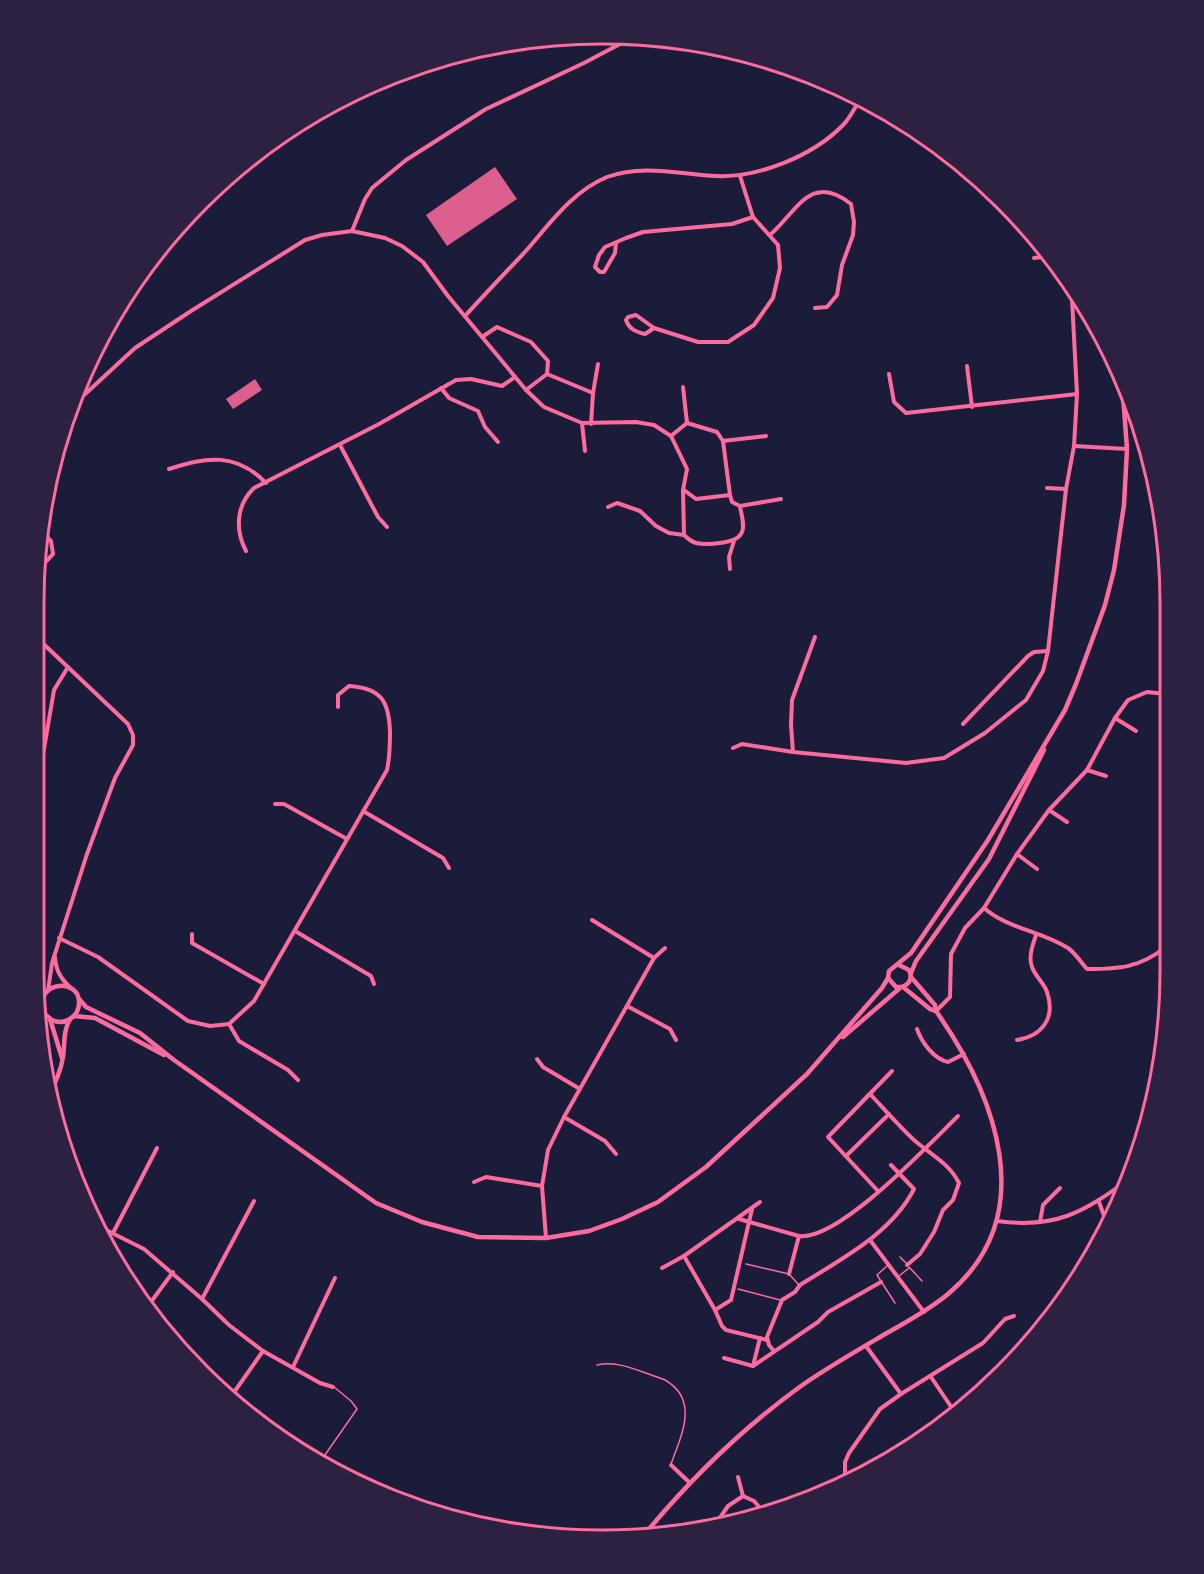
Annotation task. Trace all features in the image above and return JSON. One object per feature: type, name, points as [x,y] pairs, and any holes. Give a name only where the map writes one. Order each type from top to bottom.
[{"type":"main road","points":[[45,995],[53,987],[70,988],[86,1007],[140,1033],[174,1060],[376,1203],[422,1222],[478,1237],[546,1238],[589,1231],[658,1202],[706,1167],[828,1051],[908,983],[916,961],[989,859],[1076,684],[1105,605],[1114,570],[1124,506],[1126,410]]},
{"type":"main road","points":[[828,1051],[882,988],[889,971],[911,953],[988,840],[1057,723]]},
{"type":"main road","points":[[650,1528],[689,1482],[757,1419],[803,1385],[924,1312],[950,1293],[974,1266],[997,1221],[1001,1188],[1001,1157],[990,1113],[964,1054],[936,1011],[935,1005],[906,967],[899,965]]},
{"type":"main road","points":[[888,978],[892,985],[902,987],[930,1009],[936,1011]]},
{"type":"main road","points":[[55,1084],[62,1061],[65,1029],[79,1007],[80,1000]]},
{"type":"main road","points":[[45,1014],[50,1019],[60,1022],[72,1017],[95,1018],[174,1060]]},
{"type":"main road","points":[[50,1019],[62,1061]]},
{"type":"street","points":[[352,231],[372,188],[406,160],[486,109],[619,44]]},
{"type":"street","points":[[465,316],[565,206],[591,185],[620,173],[636,170],[740,176],[758,173],[809,152],[844,125],[857,105]]},
{"type":"street","points":[[654,328],[645,334],[636,332],[628,326],[626,320],[628,316],[636,315],[654,328],[698,342],[728,342],[754,326],[774,298],[780,268],[778,245],[753,217],[740,176]]},
{"type":"street","points":[[770,235],[809,194],[822,191],[838,193],[851,204],[854,222],[853,235],[842,265],[837,295],[827,307],[815,308]]},
{"type":"street","points":[[616,243],[610,264],[604,273],[600,272],[595,267],[605,247],[626,238],[643,232],[732,224],[753,217]]},
{"type":"street","points":[[83,396],[128,354],[191,310],[305,240],[352,231],[385,238],[416,255],[515,377],[544,407],[582,423],[636,422],[654,425],[671,436],[675,440],[687,469],[683,490],[684,535]]},
{"type":"street","points":[[1034,258],[1041,257]]},
{"type":"street","points":[[733,748],[742,744],[793,752],[906,763],[944,758],[985,733],[1026,700],[1043,671],[1048,651],[1066,489],[1074,446],[1077,394],[1072,302]]},
{"type":"street","points":[[482,337],[497,327],[531,342],[548,361],[547,374],[526,390]]},
{"type":"street","points":[[591,424],[598,364]]},
{"type":"street","points":[[967,366],[972,407]]},
{"type":"street","points":[[547,374],[593,393]]},
{"type":"street","points":[[889,374],[894,402],[906,413],[1077,394]]},
{"type":"street","points":[[246,551],[238,533],[240,508],[245,496],[254,488],[340,445],[456,380],[471,379],[502,386],[515,377]]},
{"type":"street","points":[[683,387],[687,423]]},
{"type":"street","points":[[441,388],[449,398],[478,411],[485,427],[498,442]]},
{"type":"street","points":[[582,423],[585,451]]},
{"type":"street","points":[[671,436],[687,423]]},
{"type":"street","points":[[687,423],[717,432],[723,441],[732,502],[740,506],[781,499]]},
{"type":"street","points":[[723,441],[766,436]]},
{"type":"street","points":[[340,445],[378,517],[387,527]]},
{"type":"street","points":[[1074,446],[1127,449]]},
{"type":"street","points":[[169,469],[181,465],[232,460],[254,471],[266,483]]},
{"type":"street","points":[[1047,488],[1066,489]]},
{"type":"street","points":[[683,490],[696,499],[730,495]]},
{"type":"street","points":[[608,507],[617,502],[640,511],[656,526],[669,533],[684,535],[697,543],[734,541]]},
{"type":"street","points":[[730,569],[729,557],[734,541],[741,535],[744,527],[740,506]]},
{"type":"street","points":[[45,562],[53,554],[51,541],[47,537]]},
{"type":"street","points":[[793,752],[792,700],[815,637]]},
{"type":"street","points":[[44,644],[128,724],[134,735],[133,745],[115,778],[59,938],[48,991]]},
{"type":"street","points":[[963,724],[1028,656],[1034,651],[1048,651]]},
{"type":"street","points":[[44,755],[54,690],[68,667]]},
{"type":"street","points":[[59,938],[98,957],[188,1021],[210,1026],[229,1024],[254,1001],[387,770],[391,752],[389,711],[380,696],[365,687],[350,686],[338,694],[338,707]]},
{"type":"street","points":[[936,1011],[950,997],[951,954],[965,928],[984,908],[1017,854],[1050,810],[1086,771],[1115,718],[1128,700],[1147,692],[1160,693]]},
{"type":"street","points":[[1115,718],[1136,731]]},
{"type":"street","points":[[1086,771],[1106,776]]},
{"type":"street","points":[[275,804],[284,804],[347,839]]},
{"type":"street","points":[[1050,810],[1067,822]]},
{"type":"street","points":[[363,812],[443,858],[449,868]]},
{"type":"street","points":[[1017,854],[1037,869]]},
{"type":"street","points":[[984,908],[995,918],[1046,937],[1070,950],[1087,969],[1118,969],[1134,966],[1160,951]]},
{"type":"street","points":[[592,920],[654,958]]},
{"type":"street","points":[[295,932],[371,976],[375,984]]},
{"type":"street","points":[[192,934],[192,943],[264,984]]},
{"type":"street","points":[[1017,1040],[1039,1032],[1050,1012],[1047,992],[1031,966],[1031,949],[1036,935]]},
{"type":"street","points":[[546,1238],[542,1186],[548,1150],[564,1117],[654,958],[665,948]]},
{"type":"street","points":[[55,954],[56,967],[61,979],[70,988]]},
{"type":"street","points":[[627,1006],[670,1029],[676,1040]]},
{"type":"street","points":[[229,1024],[239,1041],[288,1070],[298,1080]]},
{"type":"street","points":[[917,1029],[920,1038],[942,1060],[948,1062],[964,1054]]},
{"type":"street","points":[[537,1059],[543,1067],[580,1089]]},
{"type":"street","points":[[878,1191],[828,1137],[892,1071]]},
{"type":"street","points":[[871,1095],[916,1142],[955,1175],[959,1183],[953,1200],[943,1210],[934,1232],[920,1254],[908,1266]]},
{"type":"street","points":[[846,1156],[889,1114]]},
{"type":"street","points":[[738,1219],[799,1236],[818,1234],[860,1207],[900,1175],[958,1116]]},
{"type":"street","points":[[564,1117],[605,1141],[616,1154]]},
{"type":"street","points":[[113,1233],[157,1148]]},
{"type":"street","points":[[767,1340],[782,1300],[795,1292],[800,1285],[870,1240],[907,1203],[914,1189],[891,1165]]},
{"type":"street","points":[[474,1182],[486,1177],[542,1186]]},
{"type":"street","points":[[1040,1222],[1043,1205],[1060,1188]]},
{"type":"street","points":[[997,1221],[1020,1224],[1073,1215],[1099,1202],[1117,1188]]},
{"type":"street","points":[[202,1299],[254,1201]]},
{"type":"street","points":[[662,1268],[684,1256],[760,1202]]},
{"type":"street","points":[[1099,1202],[1104,1216]]},
{"type":"street","points":[[715,1310],[731,1300],[751,1222],[752,1209]]},
{"type":"street","points":[[107,1231],[144,1249],[173,1272],[229,1325],[263,1351],[320,1383],[333,1386]]},
{"type":"street","points":[[789,1274],[799,1236]]},
{"type":"street","points":[[870,1240],[924,1312]]},
{"type":"street","points":[[684,1256],[722,1326],[726,1330],[767,1340],[774,1351]]},
{"type":"street","points":[[151,1301],[173,1272]]},
{"type":"street","points":[[293,1367],[335,1278]]},
{"type":"street","points":[[724,1359],[753,1366],[818,1322],[828,1312],[881,1282]]},
{"type":"street","points":[[845,1475],[845,1462],[857,1439],[880,1409],[984,1343],[1005,1319],[1014,1316]]},
{"type":"street","points":[[753,1366],[760,1338]]},
{"type":"street","points":[[867,1346],[901,1394]]},
{"type":"street","points":[[234,1392],[263,1351]]},
{"type":"street","points":[[931,1377],[951,1407]]},
{"type":"street","points":[[671,1465],[689,1482]]},
{"type":"street","points":[[738,1477],[743,1496]]},
{"type":"street","points":[[743,1496],[754,1501],[759,1508]]},
{"type":"street","points":[[720,1518],[728,1506],[743,1496]]},
{"type":"lane","points":[[900,1257],[922,1281]]},
{"type":"lane","points":[[746,1264],[789,1274],[800,1285]]},
{"type":"lane","points":[[889,1264],[877,1275],[896,1303]]},
{"type":"lane","points":[[898,1277],[908,1266]]},
{"type":"lane","points":[[738,1289],[782,1300]]},
{"type":"lane","points":[[597,1365],[606,1362],[636,1370],[666,1380],[677,1390],[685,1403],[686,1424],[671,1465]]},
{"type":"lane","points":[[324,1456],[357,1409],[333,1386]]},
{"type":"building","points":[[495,167],[517,199],[447,246],[426,215]]},
{"type":"building","points":[[255,379],[262,390],[233,409],[226,399]]}]
